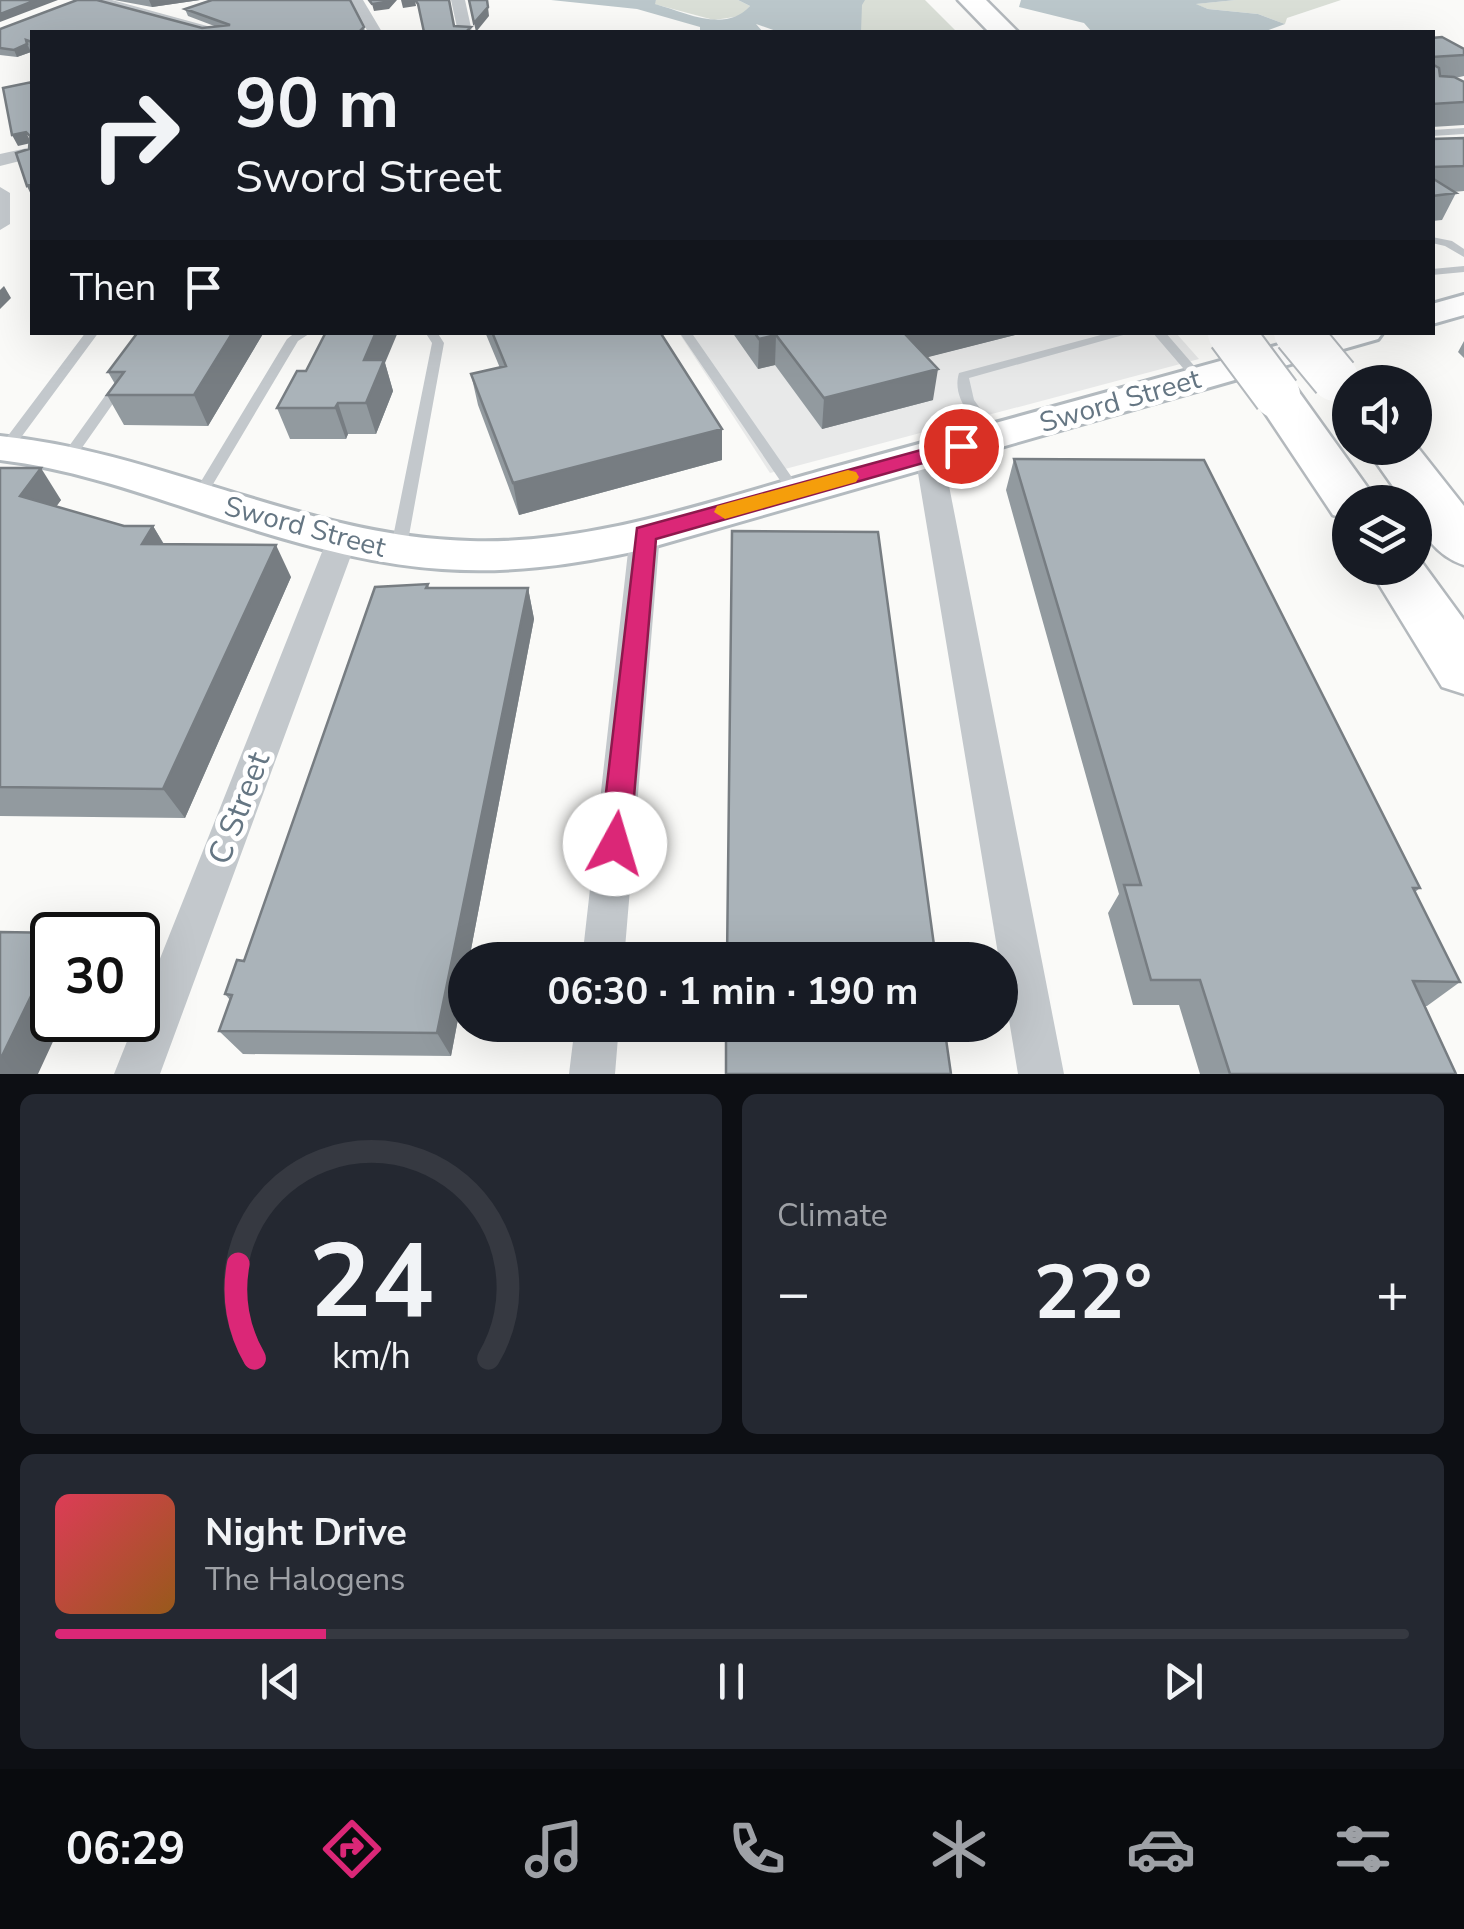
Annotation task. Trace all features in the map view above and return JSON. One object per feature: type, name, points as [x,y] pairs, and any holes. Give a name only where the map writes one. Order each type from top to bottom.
[{"type":"highway","points":[[971,0],[1002,30]]},
{"type":"highway","points":[[1232,335],[1340,485]]},
{"type":"highway","points":[[1300,335],[1332,374]]},
{"type":"highway","points":[[1404,465],[1464,545]]},
{"type":"highway","points":[[1408,585],[1464,669]]},
{"type":"street","points":[[95,0],[192,30]]},
{"type":"street","points":[[356,0],[374,30]]},
{"type":"street","points":[[458,0],[465,30]]},
{"type":"street","points":[[155,18],[192,6]]},
{"type":"street","points":[[0,160],[30,153]]},
{"type":"street","points":[[0,193],[0,224]]},
{"type":"street","points":[[1435,313],[1464,305]]},
{"type":"street","name":"Sword Street","points":[[3,448],[67,459],[341,542],[450,558],[514,558],[594,547],[645,534],[1355,335]]},
{"type":"street","points":[[929,455],[1041,1074]]},
{"type":"street","points":[[606,942],[645,534]]},
{"type":"street","name":"C Street","points":[[137,1074],[341,542]]},
{"type":"street","points":[[592,1074],[595,1042]]},
{"type":"lane","points":[[1435,133],[1464,131]]},
{"type":"lane","points":[[1435,241],[1448,243],[1464,254]]},
{"type":"lane","points":[[1435,272],[1464,268]]},
{"type":"lane","points":[[3,448],[91,335]]},
{"type":"lane","points":[[198,498],[293,340],[301,335]]},
{"type":"lane","points":[[398,552],[438,343],[433,335]]},
{"type":"lane","points":[[687,335],[795,492]]},
{"type":"lane","points":[[994,436],[968,400],[961,386],[963,376],[1117,335]]},
{"type":"lane","points":[[1161,335],[1199,379]]},
{"type":"lane","points":[[67,459],[124,380]]},
{"type":"shaded area","points":[[551,0],[656,0],[655,4],[717,20],[729,19],[750,6],[738,0],[865,0],[861,30],[773,30],[756,24],[761,30],[700,30],[637,9]]},
{"type":"shaded area","points":[[656,0],[738,0],[750,6],[741,16],[714,20],[654,4]]},
{"type":"shaded area","points":[[828,0],[925,0],[955,30],[827,30]]},
{"type":"shaded area","points":[[1021,0],[1236,0],[1196,4],[1208,9],[1258,14],[1285,24],[1268,30],[1090,30],[1084,23],[1019,7]]},
{"type":"shaded area","points":[[1341,0],[1287,18],[1285,24],[1258,14],[1195,4]]},
{"type":"shaded area","points":[[680,335],[1178,335],[1199,359],[770,473]]},
{"type":"building","points":[[0,0],[36,0],[0,14]]},
{"type":"building","points":[[77,0],[97,0],[202,28],[230,25],[185,9],[212,0],[350,0],[364,27],[30,30],[30,41],[26,40],[27,44],[14,50],[0,48],[0,29]]},
{"type":"building","points":[[415,0],[449,0],[454,26],[471,27],[424,30]]},
{"type":"building","points":[[469,0],[487,0],[488,7],[474,23]]},
{"type":"building","points":[[1442,37],[1464,49],[1464,55],[1435,57],[1435,38]]},
{"type":"building","points":[[1435,66],[1440,76],[1464,82],[1464,102],[1435,104]]},
{"type":"building","points":[[30,82],[30,136],[26,132],[12,135],[3,88]]},
{"type":"building","points":[[30,136],[27,186],[16,153],[29,149]]},
{"type":"building","points":[[1464,138],[1464,166],[1435,167],[1435,139]]},
{"type":"building","points":[[1435,180],[1456,193],[1435,196]]},
{"type":"building","points":[[136,335],[231,335],[194,395],[107,395],[124,372],[108,372]]},
{"type":"building","points":[[324,335],[375,335],[364,360],[384,360],[366,403],[338,403],[335,408],[277,408],[297,371],[306,371]]},
{"type":"building","points":[[493,335],[662,335],[722,429],[513,483],[471,374],[506,366]]},
{"type":"building","points":[[776,335],[906,335],[938,369],[824,398]]},
{"type":"building","points":[[1014,459],[1204,460],[1420,888],[1413,888],[1460,982],[1413,981],[1456,1074],[1230,1074],[1200,980],[1151,980],[1124,885],[1141,885]]},
{"type":"building","points":[[0,468],[41,468],[20,496],[124,526],[153,526],[142,544],[276,545],[163,789],[0,787]]},
{"type":"building","points":[[732,531],[878,532],[934,942],[727,942]]},
{"type":"building","points":[[428,584],[426,588],[528,588],[456,942],[448,942],[448,979],[437,1033],[219,1031],[232,995],[225,994],[237,960],[244,961],[375,587]]},
{"type":"building","points":[[0,932],[30,932],[30,998],[0,1060]]},
{"type":"building","points":[[726,1042],[946,1042],[951,1074],[726,1074]]},
{"type":"slow traffic","points":[[725,512],[848,477]]},
{"type":"route","points":[[615,844],[645,534],[961,446]]}]
